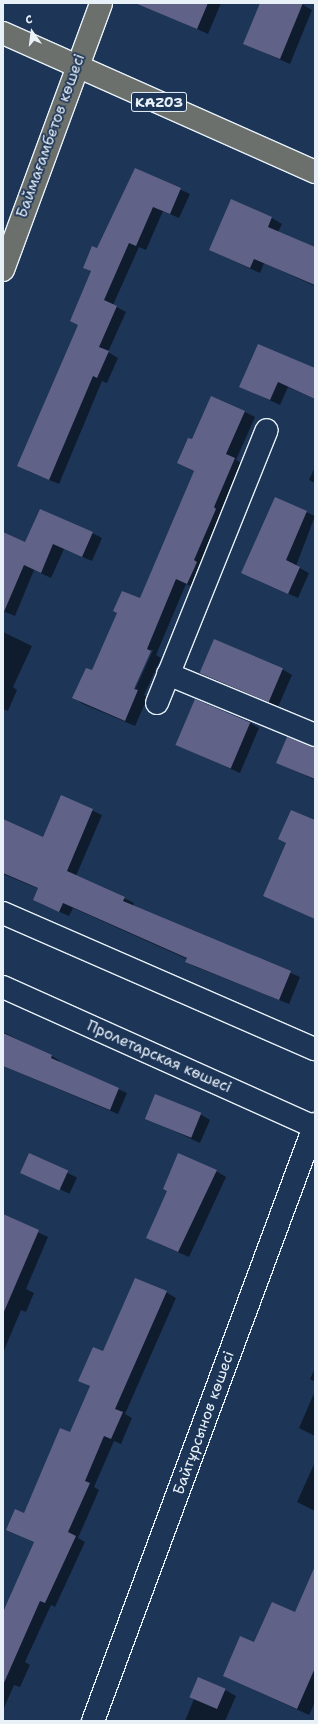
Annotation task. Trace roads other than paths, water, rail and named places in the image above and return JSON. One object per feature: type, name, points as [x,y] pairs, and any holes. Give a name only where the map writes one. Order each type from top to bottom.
[{"type":"main road","name":"Баймағамбетов көшесі","points":[[3,270],[77,64],[101,3]]},
{"type":"main road","name":"KАZ03","points":[[3,33],[77,64],[315,172]]},
{"type":"street","points":[[157,703],[267,430]]},
{"type":"street","points":[[168,674],[315,735]]},
{"type":"street","points":[[3,914],[315,1049]]},
{"type":"street","name":"Пролетарская көшесі","points":[[3,987],[315,1126]]},
{"type":"street","name":"Байтұрсынов көшесі","points":[[93,1721],[315,1126]]}]
